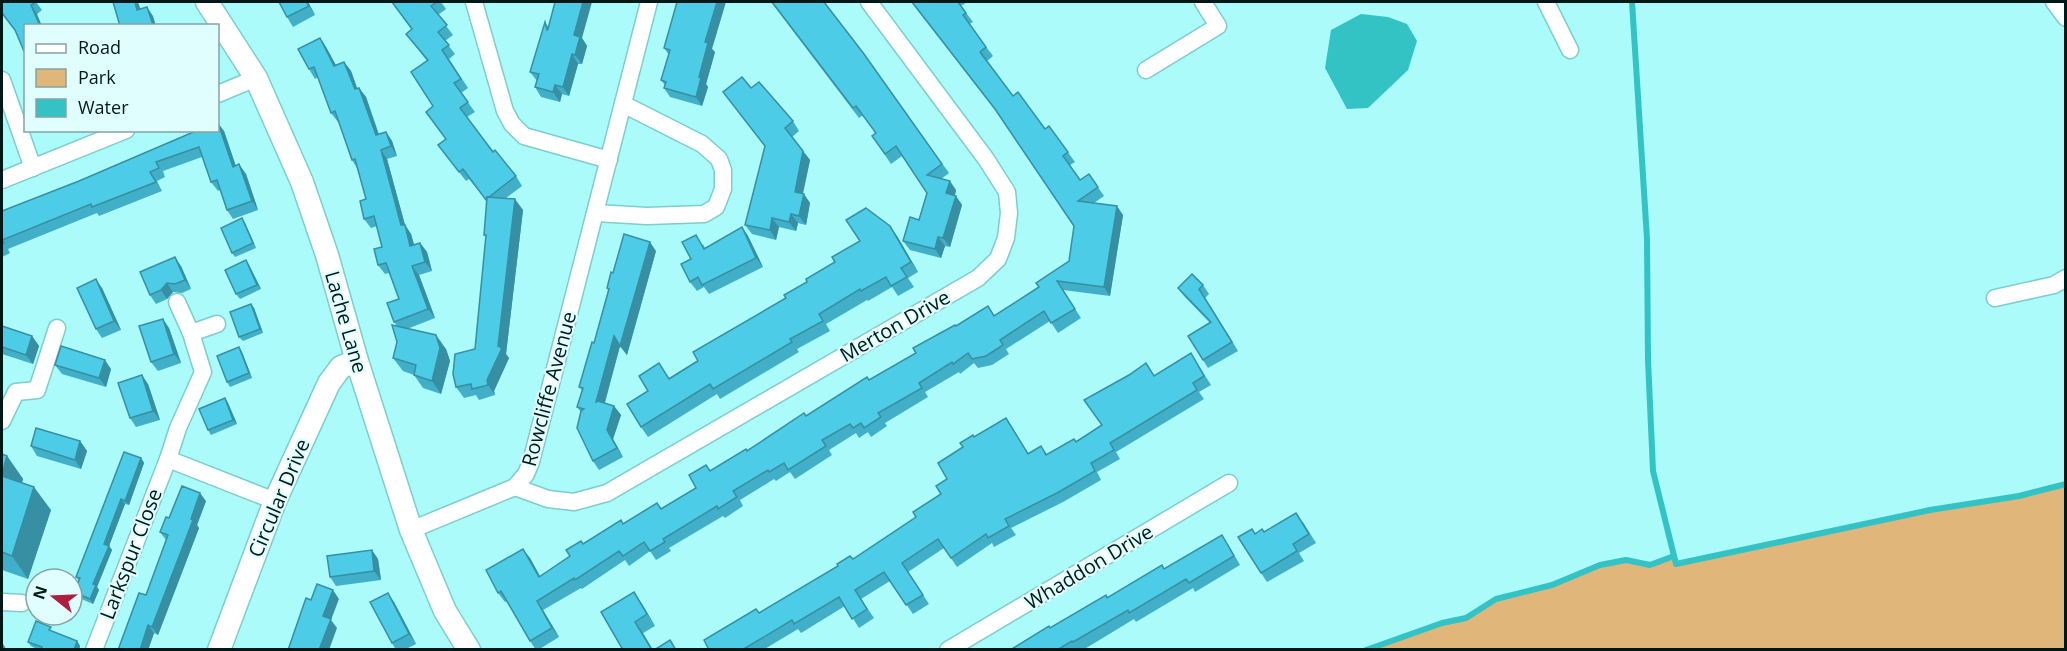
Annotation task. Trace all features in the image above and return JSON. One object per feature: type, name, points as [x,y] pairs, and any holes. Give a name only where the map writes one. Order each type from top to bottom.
[{"type":"street","name":"Lache Lane","points":[[207,2],[256,78],[302,182],[327,255],[357,361],[411,530],[445,610],[469,650]]},
{"type":"street","points":[[474,2],[505,111],[512,124],[524,136],[609,160]]},
{"type":"street","name":"Rowcliffe Avenue","points":[[411,530],[515,487],[526,474],[596,213],[649,2]]},
{"type":"street","name":"Merton Drive","points":[[515,487],[549,499],[574,502],[607,494],[978,278],[998,259],[1006,238],[1009,213],[1007,192],[986,159],[868,2]]},
{"type":"street","points":[[1146,70],[1218,26],[1203,2]]},
{"type":"street","points":[[1546,2],[1570,50]]},
{"type":"street","points":[[2054,2],[2066,18]]},
{"type":"street","points":[[219,94],[256,78]]},
{"type":"street","points":[[2,80],[33,168]]},
{"type":"street","points":[[596,213],[647,216],[704,214],[716,207],[723,189],[723,170],[719,159],[702,144],[623,104]]},
{"type":"street","points":[[2,180],[121,132]]},
{"type":"street","points":[[1995,298],[2054,285],[2066,278]]},
{"type":"street","name":"Larkspur Close","points":[[93,650],[178,428],[203,372],[191,333],[177,302]]},
{"type":"street","points":[[191,333],[217,324]]},
{"type":"street","points":[[2,421],[9,390],[37,390],[57,328]]},
{"type":"street","name":"Circular Drive","points":[[219,650],[275,501],[329,383],[341,367],[357,361]]},
{"type":"street","points":[[168,459],[275,501]]},
{"type":"street","name":"Whaddon Drive","points":[[948,650],[1229,483]]},
{"type":"street","points":[[2,602],[22,603]]},
{"type":"green space","points":[[2065,484],[2065,649],[1366,649],[1442,623],[1466,618],[1496,599],[1552,585],[1600,565],[1626,560],[1650,565],[1674,556],[1676,564],[1930,510],[2019,496]]},
{"type":"water","points":[[1361,14],[1388,17],[1407,24],[1417,41],[1408,70],[1368,108],[1347,109],[1325,68],[1331,30]]},
{"type":"building","points":[[2,2],[36,2],[31,5],[39,24],[24,24],[24,51],[15,30],[2,13]]},
{"type":"building","points":[[113,2],[135,2],[137,10],[147,7],[153,24],[119,24]]},
{"type":"building","points":[[279,2],[306,2],[309,6],[287,17]]},
{"type":"building","points":[[392,2],[437,2],[431,6],[447,25],[438,32],[449,45],[442,50],[461,79],[454,83],[468,102],[460,108],[493,152],[495,150],[516,176],[486,200],[463,169],[459,172],[438,145],[446,139],[426,112],[433,106],[411,72],[428,60],[406,34],[412,29]]},
{"type":"building","points":[[555,2],[583,2],[574,35],[580,37],[575,55],[572,54],[563,87],[555,85],[553,92],[535,87],[539,74],[530,72],[545,22],[547,30]]},
{"type":"building","points":[[677,2],[717,2],[705,42],[708,43],[696,97],[664,88],[666,82],[661,80],[670,50],[664,48]]},
{"type":"building","points":[[772,2],[824,2],[942,164],[927,175],[950,181],[946,193],[956,196],[943,238],[938,237],[935,249],[903,241],[910,217],[919,220],[927,193],[896,146],[885,154],[872,136],[876,133],[856,106],[853,108]]},
{"type":"building","points":[[912,2],[958,2],[966,13],[963,15],[986,47],[980,52],[1013,96],[1018,92],[1045,129],[1049,126],[1068,152],[1063,156],[1080,180],[1089,174],[1098,187],[1078,201],[1117,206],[1104,287],[1057,281],[1075,309],[1051,323],[1044,311],[1000,340],[1003,345],[986,356],[972,359],[968,353],[953,364],[952,362],[919,383],[922,388],[878,413],[881,417],[864,428],[861,423],[853,428],[850,424],[822,440],[826,446],[788,470],[784,463],[769,472],[768,470],[733,491],[737,497],[718,509],[717,506],[663,539],[665,542],[650,551],[644,542],[623,556],[619,551],[575,580],[574,578],[537,601],[552,628],[530,641],[501,591],[498,593],[486,570],[523,549],[539,577],[570,556],[566,550],[581,541],[583,544],[621,520],[623,524],[657,503],[661,509],[696,488],[689,475],[706,465],[710,471],[746,449],[747,451],[804,413],[806,416],[867,377],[869,380],[916,353],[913,348],[956,326],[988,306],[994,316],[1039,287],[1036,283],[1069,261],[1074,226],[995,109]]},
{"type":"building","points":[[320,38],[334,66],[344,62],[355,89],[359,88],[376,135],[386,132],[391,146],[381,150],[401,225],[405,225],[410,246],[420,243],[425,262],[412,266],[428,309],[394,322],[387,303],[399,299],[386,263],[378,265],[374,249],[382,247],[374,216],[364,219],[360,201],[366,199],[355,159],[352,160],[335,111],[331,113],[314,67],[309,69],[298,49]]},
{"type":"building","points":[[742,77],[751,88],[759,82],[793,121],[785,128],[803,151],[795,192],[804,194],[799,216],[791,214],[789,222],[772,218],[770,230],[745,225],[765,146],[723,92]]},
{"type":"building","points":[[219,126],[233,167],[239,164],[252,201],[227,210],[217,180],[211,182],[199,147],[156,162],[159,168],[150,172],[156,182],[92,207],[91,204],[2,240],[2,211],[193,132],[219,132]]},
{"type":"building","points":[[487,197],[515,199],[498,346],[502,348],[487,380],[488,385],[472,389],[471,384],[456,387],[453,374],[455,354],[475,349],[486,235],[484,235]]},
{"type":"building","points":[[866,208],[890,226],[911,262],[901,268],[907,277],[891,286],[886,277],[861,291],[860,289],[819,314],[823,321],[790,339],[792,342],[713,389],[710,384],[641,427],[627,404],[648,391],[639,376],[659,363],[669,379],[698,361],[693,352],[786,298],[784,295],[835,262],[832,257],[860,241],[846,220]]},
{"type":"building","points":[[242,218],[253,243],[232,253],[221,228]]},
{"type":"building","points":[[742,227],[756,258],[702,285],[698,277],[690,282],[681,264],[691,259],[682,242],[696,235],[704,249]]},
{"type":"building","points":[[624,234],[650,242],[620,346],[614,336],[596,402],[614,406],[607,430],[617,448],[593,461],[577,428],[581,411],[584,409],[577,407],[583,388],[579,387],[592,342],[594,343],[609,289],[607,288],[611,272],[613,273]]},
{"type":"building","points":[[175,257],[185,280],[175,284],[167,283],[161,290],[150,295],[140,272]]},
{"type":"building","points":[[246,260],[257,285],[236,294],[225,270]]},
{"type":"building","points":[[1192,274],[1203,285],[1199,289],[1232,342],[1203,360],[1188,336],[1211,322],[1178,288]]},
{"type":"building","points":[[96,279],[114,321],[96,329],[77,288]]},
{"type":"building","points":[[251,304],[260,329],[239,337],[230,312]]},
{"type":"building","points":[[163,319],[174,354],[151,362],[139,326]]},
{"type":"building","points":[[392,325],[436,335],[440,348],[432,381],[414,375],[416,365],[393,358],[397,342]]},
{"type":"building","points":[[2,326],[32,336],[26,355],[2,347]]},
{"type":"building","points":[[61,346],[105,360],[99,378],[55,365]]},
{"type":"building","points":[[239,347],[249,373],[227,382],[217,356]]},
{"type":"building","points":[[1191,353],[1204,376],[1193,383],[1197,390],[1110,443],[1114,450],[1091,463],[1095,471],[1005,519],[1009,526],[988,538],[986,534],[951,558],[938,539],[902,563],[923,595],[906,605],[884,572],[855,590],[867,609],[852,619],[839,597],[794,624],[792,620],[742,650],[709,650],[704,640],[756,609],[759,613],[838,566],[837,564],[850,556],[853,559],[916,517],[913,512],[941,494],[936,486],[947,479],[938,463],[963,447],[960,443],[1006,418],[1028,454],[1041,446],[1046,455],[1074,439],[1076,442],[1102,425],[1084,400],[1146,363],[1154,376]]},
{"type":"building","points":[[142,375],[153,411],[130,418],[118,383]]},
{"type":"building","points":[[225,398],[233,420],[208,430],[199,409]]},
{"type":"building","points":[[36,428],[80,441],[75,460],[31,446]]},
{"type":"building","points":[[124,452],[141,458],[125,501],[121,499],[104,544],[109,546],[93,584],[96,585],[90,599],[84,596],[84,567],[80,567]]},
{"type":"building","points":[[2,454],[7,456],[2,474]]},
{"type":"building","points":[[2,476],[34,487],[12,556],[2,552]]},
{"type":"building","points":[[182,486],[200,493],[191,519],[193,520],[152,627],[148,625],[140,650],[118,650],[139,593],[146,595],[168,535],[160,532],[166,517],[169,518]]},
{"type":"building","points":[[1296,513],[1309,534],[1293,544],[1297,551],[1261,573],[1238,537],[1252,529],[1255,534],[1262,529],[1264,532]]},
{"type":"building","points":[[1222,535],[1234,556],[1189,583],[1186,579],[1129,613],[1128,610],[1057,650],[1010,650],[1106,595],[1107,598],[1162,565],[1164,569]]},
{"type":"building","points":[[372,550],[374,571],[330,577],[327,556]]},
{"type":"building","points":[[317,584],[333,590],[323,616],[331,619],[319,650],[288,650],[306,598],[311,600]]},
{"type":"building","points":[[634,592],[647,614],[635,622],[652,650],[623,650],[601,612]]},
{"type":"building","points":[[388,593],[409,634],[392,643],[370,602]]},
{"type":"building","points":[[34,627],[51,627],[49,630],[77,641],[74,650],[41,650],[42,647],[28,642]]},
{"type":"building","points":[[670,640],[676,650],[654,650]]},
{"type":"waterway","points":[[1632,2],[1647,239],[1648,360],[1653,471],[1676,564],[1930,510],[2019,496],[2066,484]]},
{"type":"waterway","points":[[1366,650],[1442,623],[1466,618],[1496,599],[1552,585],[1600,565],[1626,560],[1650,565],[1674,556]]}]
